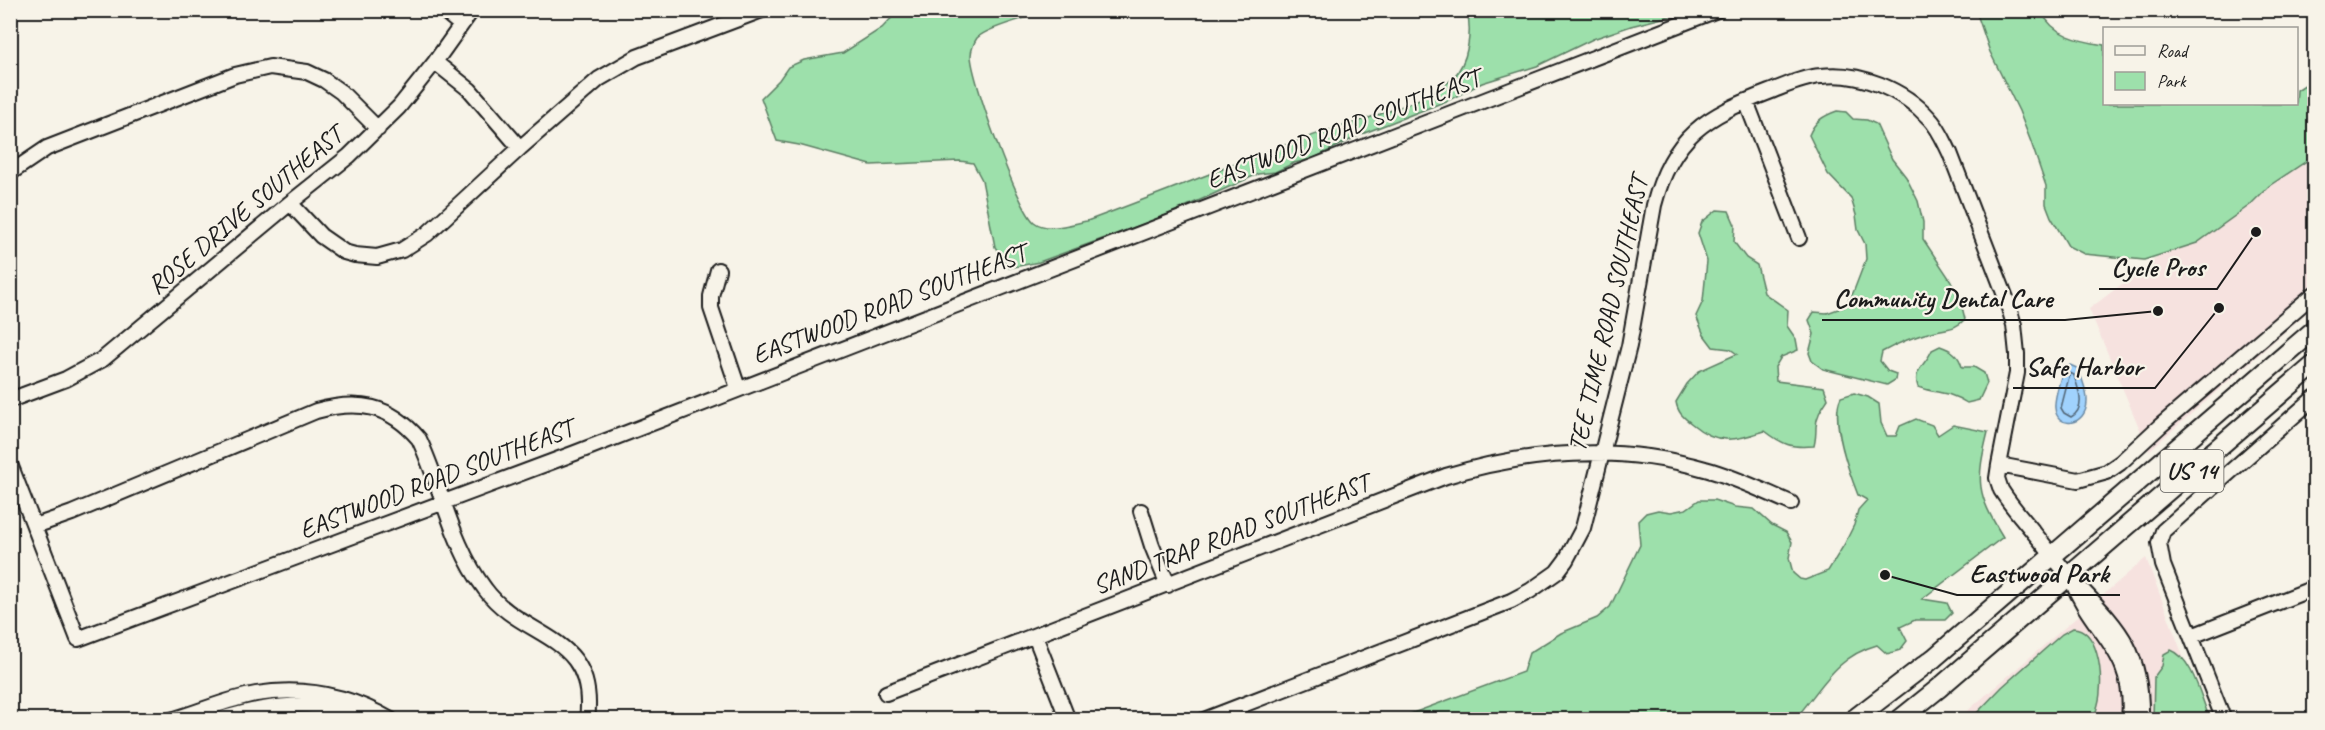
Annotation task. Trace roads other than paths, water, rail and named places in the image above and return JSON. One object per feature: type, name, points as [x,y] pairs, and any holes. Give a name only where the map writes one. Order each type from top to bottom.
[{"type":"main road","name":"US 14","points":[[1853,720],[1934,658],[2314,330]]},
{"type":"main road","name":"US 14","points":[[1899,720],[1940,688],[2314,365]]},
{"type":"street","points":[[443,10],[461,25]]},
{"type":"street","name":"ROSE DRIVE SOUTHEAST","points":[[10,400],[66,379],[103,359],[349,156],[399,107],[472,10]]},
{"type":"street","points":[[290,203],[321,236],[337,248],[362,256],[389,255],[415,244],[428,234],[598,79],[637,57],[762,10]]},
{"type":"street","name":"EASTWOOD ROAD SOUTHEAST","points":[[35,526],[78,639],[444,502],[1717,10]]},
{"type":"street","points":[[435,62],[470,90],[520,148]]},
{"type":"street","points":[[10,173],[47,148],[235,75],[270,67],[307,72],[324,80],[341,92],[378,129]]},
{"type":"street","name":"TEE TIME ROAD SOUTHEAST","points":[[1204,720],[1511,601],[1545,582],[1557,572],[1583,528],[1631,337],[1659,187],[1669,164],[1694,132],[1720,112],[1821,75],[1842,76],[1884,86],[1903,96],[1930,118],[1941,133],[2006,298],[2014,325],[2017,373],[1998,465]]},
{"type":"street","points":[[1746,101],[1799,238]]},
{"type":"street","points":[[718,270],[711,308],[738,388]]},
{"type":"street","points":[[2141,720],[2141,689],[2130,650],[2107,615],[2052,555],[2001,490],[1997,478],[1998,465],[2078,480],[2106,472],[2120,463],[2314,294]]},
{"type":"street","points":[[2224,720],[2163,565],[2159,543],[2169,523],[2314,398]]},
{"type":"street","points":[[10,464],[35,526],[335,405],[357,405],[391,414],[406,424],[423,448],[470,565],[486,592],[497,603],[564,646],[576,662],[589,690],[587,720]]},
{"type":"street","name":"SAND TRAP ROAD SOUTHEAST","points":[[886,693],[1456,473],[1497,462],[1528,456],[1601,453],[1652,458],[1704,468],[1744,482],[1791,503]]},
{"type":"street","points":[[1141,511],[1168,585]]},
{"type":"street","points":[[2070,576],[2080,602],[2106,635],[2127,674],[2130,692],[2129,720]]},
{"type":"street","points":[[2192,636],[2314,588]]},
{"type":"street","points":[[1035,636],[1068,720]]},
{"type":"street","points":[[171,720],[256,694],[290,690],[318,692],[358,714]]},
{"type":"street","points":[[218,720],[256,709],[292,705],[317,706],[391,720]]},
{"type":"water","points":[[2070,365],[2079,369],[2087,402],[2082,416],[2077,420],[2066,422],[2057,415],[2055,404],[2063,370]]},
{"type":"waterway","points":[[2038,720],[2041,714]]},
{"type":"place","name":"Cycle Pros","points":[[2256,232]]},
{"type":"place","name":"Safe Harbor","points":[[2219,308]]},
{"type":"place","name":"Community Dental Care","points":[[2158,311]]},
{"type":"place","name":"Eastwood Park","points":[[1885,575]]}]
